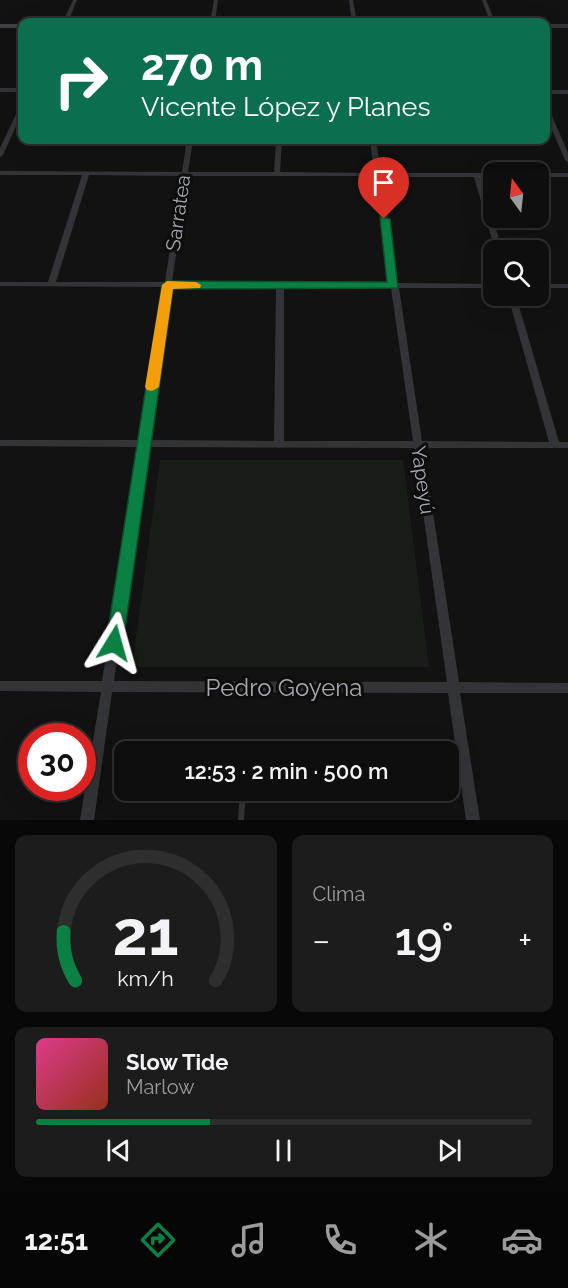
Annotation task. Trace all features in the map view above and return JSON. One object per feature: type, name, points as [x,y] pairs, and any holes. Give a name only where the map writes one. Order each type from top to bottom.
[{"type":"main road","points":[[0,26],[18,26]]},
{"type":"street","points":[[67,18],[75,0]]},
{"type":"street","points":[[213,18],[216,0]]},
{"type":"street","points":[[351,0],[354,18]]},
{"type":"street","points":[[484,0],[491,18]]},
{"type":"street","points":[[550,26],[568,26]]},
{"type":"street","points":[[0,90],[18,90]]},
{"type":"street","points":[[550,92],[568,92]]},
{"type":"street","points":[[0,155],[18,117]]},
{"type":"street","points":[[550,118],[568,160]]},
{"type":"street","name":"Sarratea","points":[[87,820],[189,144]]},
{"type":"street","points":[[277,174],[279,144]]},
{"type":"street","name":"Yapeyú","points":[[373,144],[473,820]]},
{"type":"street","points":[[0,174],[483,175]]},
{"type":"street","points":[[51,285],[86,174]]},
{"type":"street","points":[[477,175],[496,240]]},
{"type":"street","points":[[549,175],[568,175]]},
{"type":"street","points":[[0,284],[483,286]]},
{"type":"street","points":[[279,444],[280,285]]},
{"type":"street","points":[[549,286],[568,286]]},
{"type":"street","points":[[515,306],[555,445]]},
{"type":"street","points":[[0,443],[568,445]]},
{"type":"street","name":"Pedro Goyena","points":[[0,686],[568,688]]},
{"type":"lane","points":[[459,759],[464,759]]},
{"type":"lane","points":[[241,820],[242,801]]},
{"type":"shaded area","points":[[160,460],[403,460],[429,667],[132,667]]},
{"type":"slow traffic","points":[[152,387],[167,285],[196,285]]},
{"type":"route","points":[[114,643],[167,285],[394,286],[384,219]]}]
